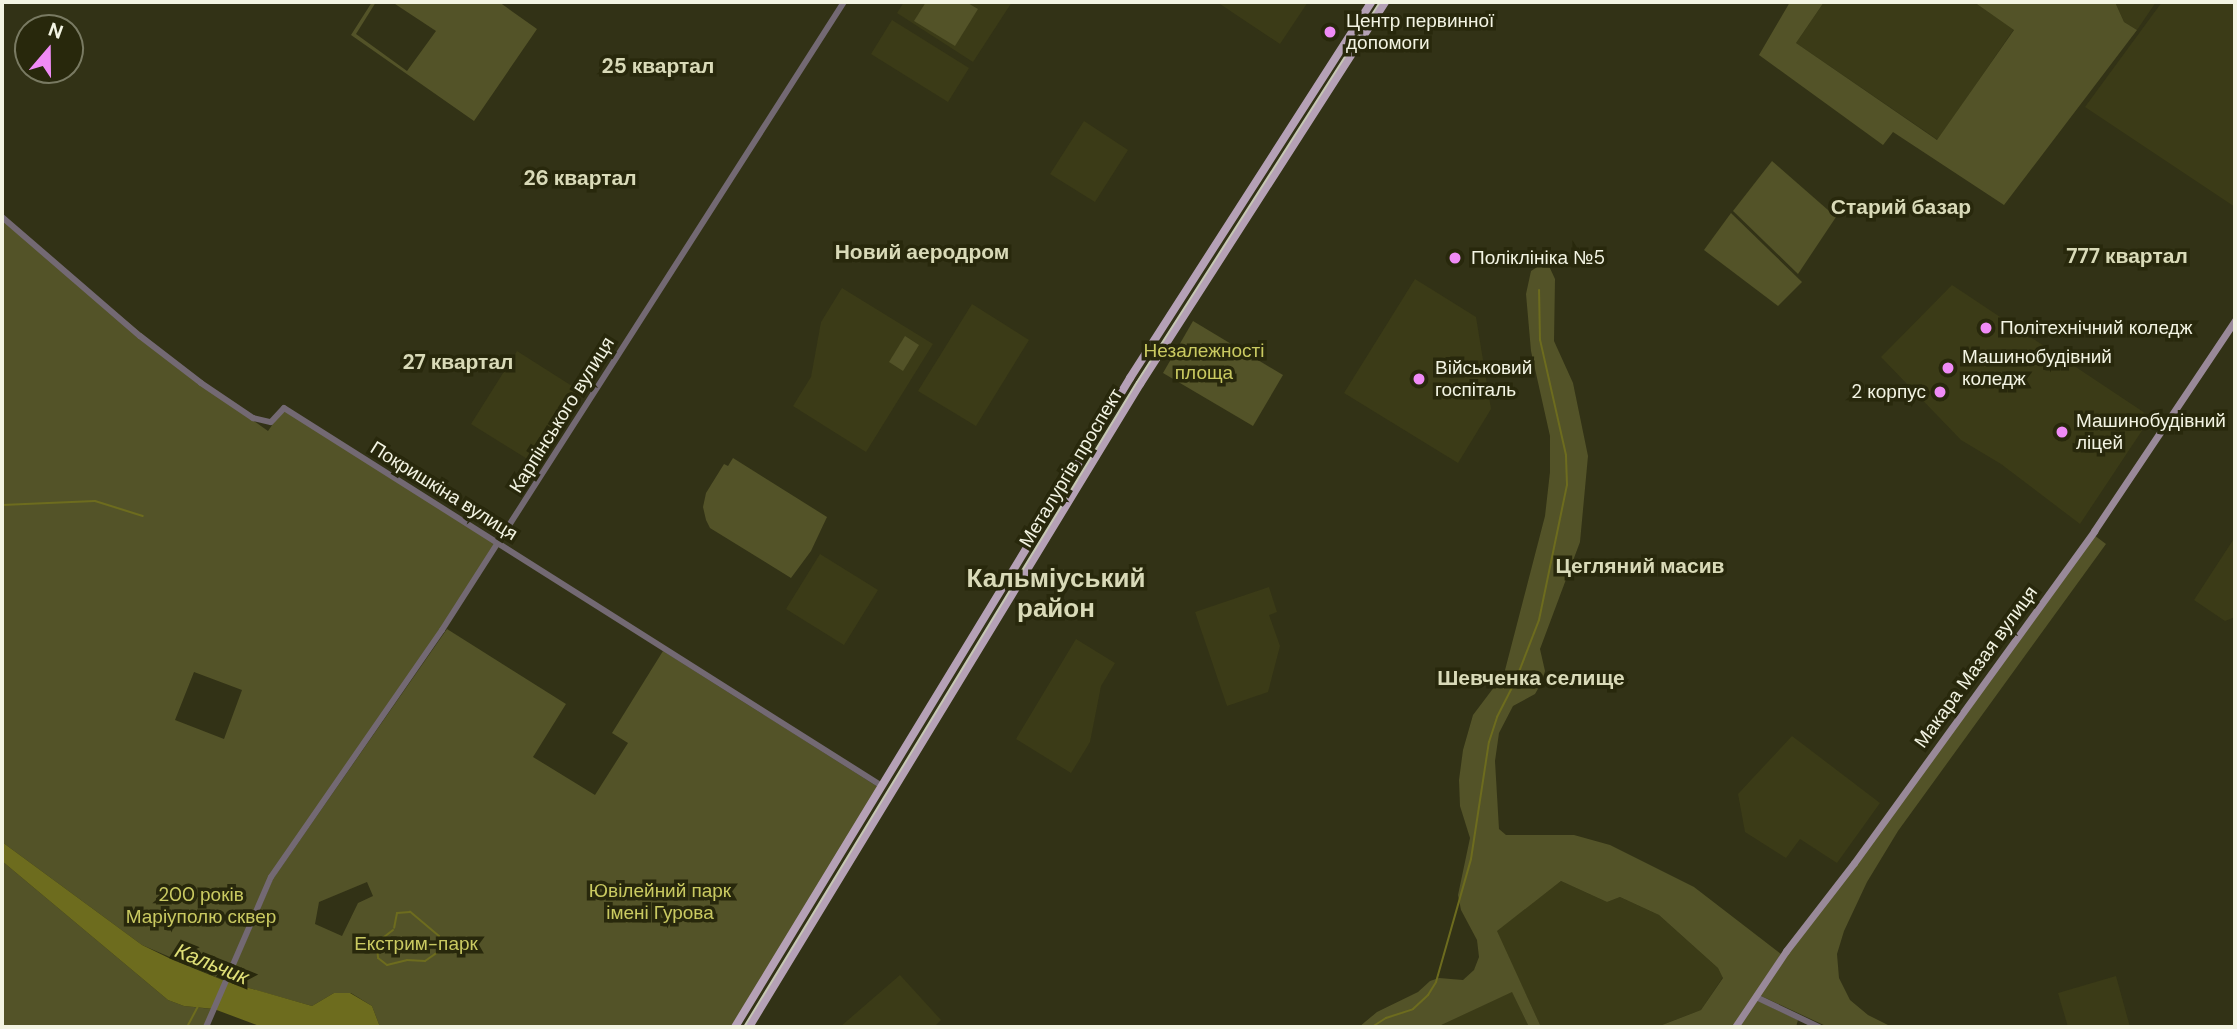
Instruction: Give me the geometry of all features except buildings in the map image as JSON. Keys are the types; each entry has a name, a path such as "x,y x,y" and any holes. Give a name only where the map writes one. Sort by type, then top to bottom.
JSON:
{"main road":[{"name":"Металургів проспект","path":"735,1027 1178,300 1371,2"},
{"name":"Металургів проспект","path":"748,1027 1188,307 1385,2"},
{"path":"1312,93 1322,100"},
{"path":"1178,300 1188,307"},
{"name":"Макара Мазая вулиця","path":"1735,1027 1786,951 1854,863 2094,531 2235,320"},
{"path":"1018,562 1028,569"},
{"name":"Покришкіна вулиця","path":"882,786 892,792"}],"street":[{"name":"Карпінського вулиця","path":"206,1027 271,877 498,544 844,2"},
{"name":"Покришкіна вулиця","path":"2,217 140,336 214,393 266,423 284,408 882,786"},
{"path":"1756,997 1819,1027"}],"shaded area":[{"path":"904,2 1012,2 973,62 897,13"},
{"path":"1217,2 1308,2 1280,44"},
{"path":"1824,2 1974,2 2014,29 1938,140 1796,43"},
{"path":"2115,2 2156,2 2137,30 2124,22"},
{"path":"2162,2 2235,2 2235,207 2085,107"},
{"path":"892,20 969,68 948,102 871,54"},
{"path":"1084,121 1128,150 1095,202 1050,174"},
{"name":"Військовий госпіталь","path":"1415,279 1476,317 1491,409 1458,463 1344,393"},
{"path":"1952,285 2151,417 2080,524 2001,464 1961,440 1881,357"},
{"path":"842,288 933,344 866,452 793,406 811,377 821,322"},
{"path":"972,304 1029,340 976,426 918,391"},
{"path":"517,351 583,393 537,465 471,424"},
{"path":"2235,537 2235,617 2225,621 2194,600"},
{"path":"820,554 878,590 844,645 786,609"},
{"path":"1269,587 1277,612 1269,615 1280,646 1268,692 1227,706 1195,612"},
{"path":"1076,639 1115,663 1101,686 1090,742 1071,773 1016,739"},
{"path":"1792,736 1880,803 1837,863 1800,839 1786,858 1745,832 1738,794"},
{"path":"2,842 142,945 225,981 312,1006 334,993 350,993 372,1006 380,1027 262,1027 214,1009 184,1006 168,1000 2,861"},
{"path":"1561,881 1607,902 1620,897 1659,915 1718,968 1723,977 1701,1010 1657,1027 1541,1027 1496,931"},
{"path":"900,975 941,1020 934,1027 840,1027"},
{"path":"2116,976 2130,1027 2068,1027 2058,993"},
{"path":"1512,991 1529,1027 1437,1027"}],"green space":[{"path":"372,2 376,2 356,34 407,71 436,31 392,2 499,2 537,29 474,121 351,35"},
{"path":"926,2 966,2 978,9 955,46 914,21"},
{"path":"1790,2 1824,2 1796,43 1937,140 2014,30 1974,2 2115,2 2124,22 2137,30 2004,205 1893,132 1883,145 1759,55"},
{"path":"1772,161 1836,217 1798,274 1733,211"},
{"path":"1731,213 1802,282 1778,306 1704,250"},
{"name":"200 років Маріуполю сквер","path":"2,217 201,383 268,431 284,408 498,544 271,877 223,980 142,945 2,842","holes":["194,672 242,690 224,739 175,720"]},
{"path":"1542,264 1549,266 1555,279 1554,341 1573,383 1588,456 1580,542 1540,649 1545,671 1542,682 1535,694 1513,706 1499,733 1495,761 1499,829 1506,835 1574,835 1610,845 1694,887 1781,954 1733,1027 1657,1027 1701,1010 1723,978 1718,968 1659,915 1620,897 1607,902 1561,881 1497,931 1541,1027 1529,1027 1512,992 1437,1027 1359,1027 1377,1012 1418,992 1430,981 1439,978 1463,980 1474,970 1479,957 1477,940 1461,910 1458,895 1470,838 1460,806 1459,780 1463,750 1473,715 1504,674 1545,516 1550,472 1550,436 1531,351 1526,294 1531,271"},
{"name":"Незалежності площа","path":"1193,321 1283,375 1253,426 1163,373"},
{"path":"905,336 919,345 903,371 889,362"},
{"path":"733,458 827,517 811,551 791,578 710,528 706,520 703,507 706,493 724,464 728,466"},
{"path":"2094,535 2106,544 1898,831 1867,882 1844,931 1837,954 1839,978 1850,1000 1868,1015 1892,1027 1828,1027 1759,995"},
{"name":"Ювілейний парк імені Гурова","path":"447,629 566,704 533,757 595,795 628,743 612,733 663,651 878,787 731,1027 380,1027 372,1006 351,993 334,993 312,1006 228,982 273,879","holes":["367,882 373,896 358,903 342,936 315,924 319,902"]},
{"path":"2,861 168,1000 184,1006 212,1009 204,1027 2,1027"},
{"path":"1756,1000 1798,1020 1796,1027 1737,1027"}],"waterway":[{"path":"1372,1027 1386,1018 1413,1009 1428,995 1436,982 1471,859 1489,742 1539,620 1567,485 1566,455 1540,340 1539,290"},
{"path":"2,505 95,501 143,516"},
{"path":"393,930 379,941 377,946 378,958 387,965 407,960 425,961 438,952 439,936 410,912 397,913 394,928"},
{"path":"187,1027 198,1006"}],"tram line":[{"path":"744,1027 1137,382 1380,2"}],"place":[{"name":"Центр первинної допомоги","path":"1330,32"},
{"name":"Поліклініка №5","path":"1455,258"},
{"name":"Політехнічний коледж","path":"1986,328"},
{"name":"Машинобудівний коледж","path":"1948,368"},
{"name":"Військовий госпіталь","path":"1419,379"},
{"name":"2 корпус","path":"1940,392"},
{"name":"Машинобудівний ліцей","path":"2062,432"}],"district":[{"name":"25 квартал","path":"658,66"},
{"name":"26 квартал","path":"580,178"},
{"name":"Старий базар","path":"1901,207"},
{"name":"Новий аеродром","path":"922,252"},
{"name":"777 квартал","path":"2127,256"},
{"name":"27 квартал","path":"458,362"},
{"name":"Цегляний масив","path":"1640,566"},
{"name":"Кальміуський район","path":"1056,594"},
{"name":"Шевченка селище","path":"1531,678"}],"park label":[{"name":"Екстрим-парк","path":"416,944"}],"water label":[{"name":"Кальчик","path":"212,964"}]}
